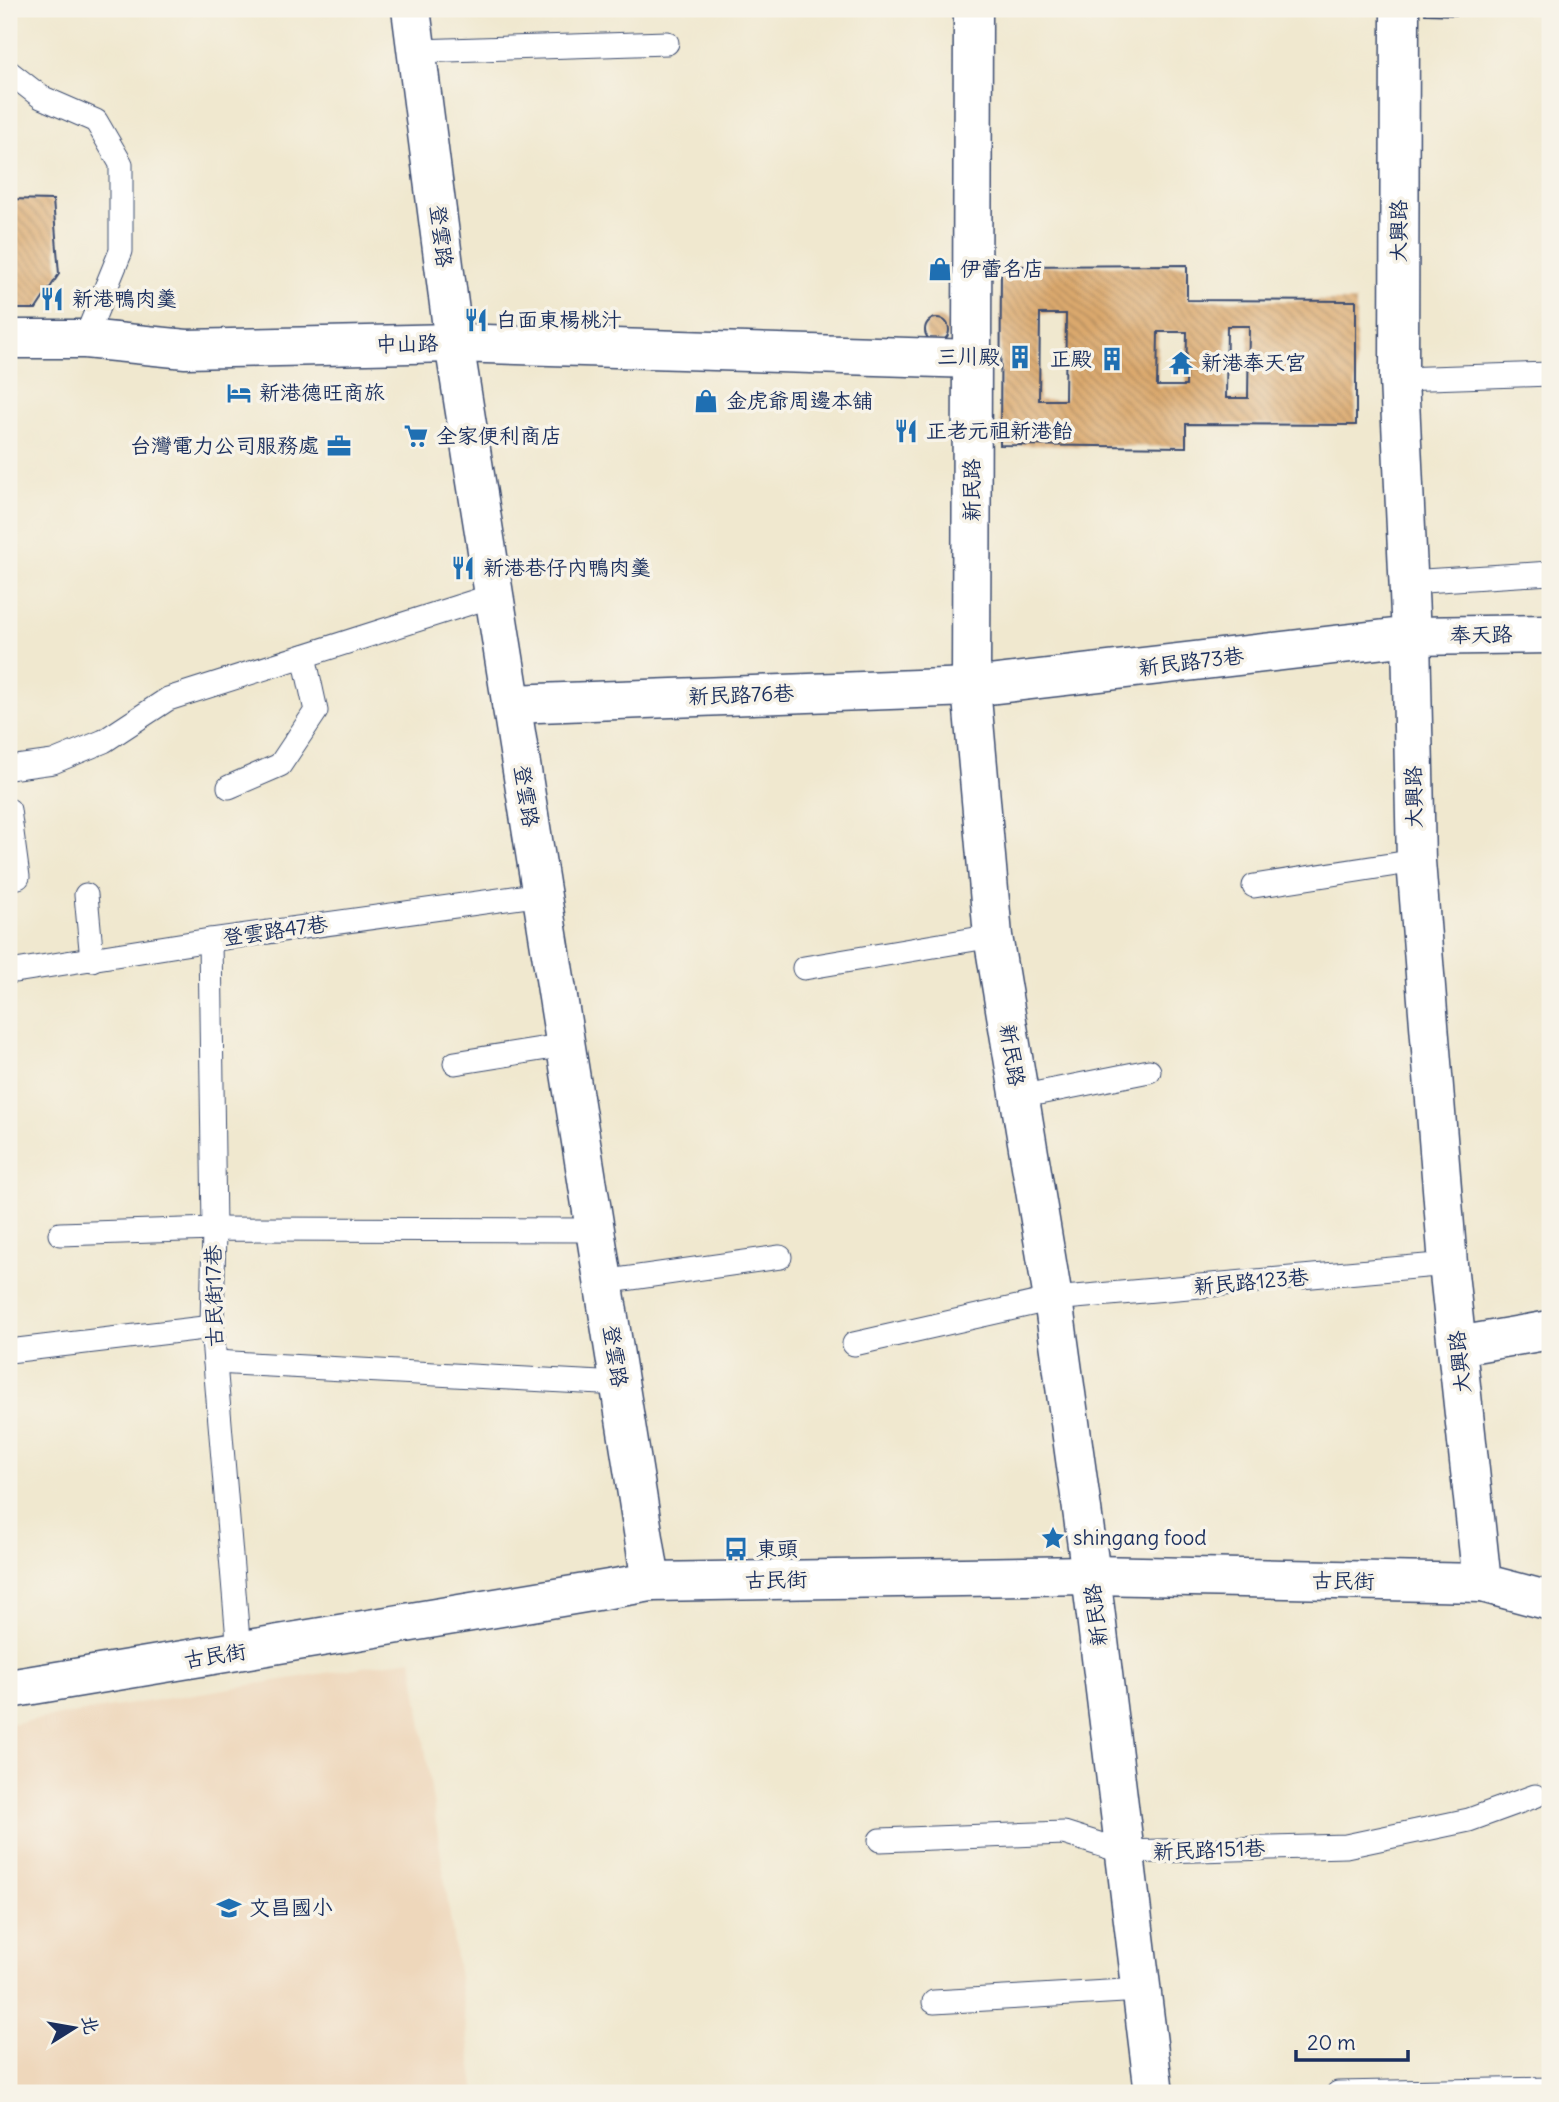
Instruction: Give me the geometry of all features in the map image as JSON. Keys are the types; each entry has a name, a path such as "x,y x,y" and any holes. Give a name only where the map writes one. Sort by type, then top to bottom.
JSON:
{"street":[{"name":"登雲路","path":"411,9 454,343 651,1582"},
{"name":"新民路","path":"973,9 971,687 993,936 1053,1299 1091,1575 1154,2093"},
{"name":"大興路","path":"1400,9 1398,379 1411,636 1416,862 1448,1264 1482,1583"},
{"name":"中山路","path":"9,339 85,339 186,349 454,343 973,359"},
{"name":"奉天路","path":"1411,636 1550,634"},
{"name":"新民路73巷","path":"971,687 1411,636"},
{"name":"新民路76巷","path":"511,704 971,687"},
{"path":"1458,1346 1550,1330"},
{"name":"古民街","path":"9,1689 651,1582 1091,1575 1482,1583 1550,1601"}],"lane":[{"path":"416,51 667,43"},
{"path":"9,72 41,97 96,121 121,164 121,251 85,339"},
{"path":"1398,379 1550,374"},
{"path":"1408,582 1550,573"},
{"path":"9,768 53,762 104,741 168,699 495,595"},
{"path":"229,787 280,765 316,711 304,656"},
{"path":"9,810 18,877"},
{"path":"1254,886 1416,862"},
{"name":"登雲路47巷","path":"9,972 210,940 541,894"},
{"path":"86,895 92,960"},
{"path":"804,968 993,936"},
{"name":"古民街17巷","path":"210,940 214,1229 212,1327 239,1652"},
{"path":"455,1063 566,1045"},
{"path":"1019,1097 1149,1071"},
{"path":"60,1234 214,1229 595,1230"},
{"path":"603,1282 780,1257"},
{"name":"新民路123巷","path":"854,1344 1053,1299 1448,1264"},
{"path":"9,1351 212,1327"},
{"path":"215,1362 619,1384"},
{"name":"新民路151巷","path":"880,1840 1063,1833 1124,1852 1346,1846 1469,1820 1535,1796"},
{"path":"934,2002 1141,1990"},
{"path":"1338,2093 1542,2090"}],"shaded area":[{"name":"文昌國小","path":"412,1659 476,2093 9,2093 9,1724"}],"building":[{"path":"1425,9 1458,9 1458,15 1425,14"},
{"path":"9,199 53,200 59,274 36,309 9,309"},
{"name":"新港奉天宮","path":"1187,265 1187,300 1356,301 1356,425 1186,424 1186,447 1000,445 1001,266","holes":["1040,314 1066,314 1065,400 1039,400","1227,326 1249,326 1248,398 1226,398","1158,332 1187,332 1186,386 1157,386"]},
{"path":"937,318 945,322 949,330 945,338 937,342 929,338 925,330 929,322"}],"place":[{"name":"伊蕾名店","path":"940,269"},
{"name":"新港鴨肉羹","path":"52,299"},
{"name":"白面東楊桃汁","path":"476,320"},
{"name":"三川殿","path":"1020,357"},
{"name":"正殿","path":"1112,359"},
{"name":"新港奉天宮","path":"1181,363"},
{"name":"新港德旺商旅","path":"239,393"},
{"name":"金虎爺周邊本舖","path":"706,401"},
{"name":"正老元祖新港飴","path":"906,431"},
{"name":"全家便利商店","path":"416,436"},
{"name":"台灣電力公司服務處","path":"339,446"},
{"name":"新港巷仔內鴨肉羹","path":"463,568"},
{"name":"shingang food","path":"1053,1538"},
{"name":"東頭","path":"736,1549"},
{"name":"文昌國小","path":"229,1908"}]}
